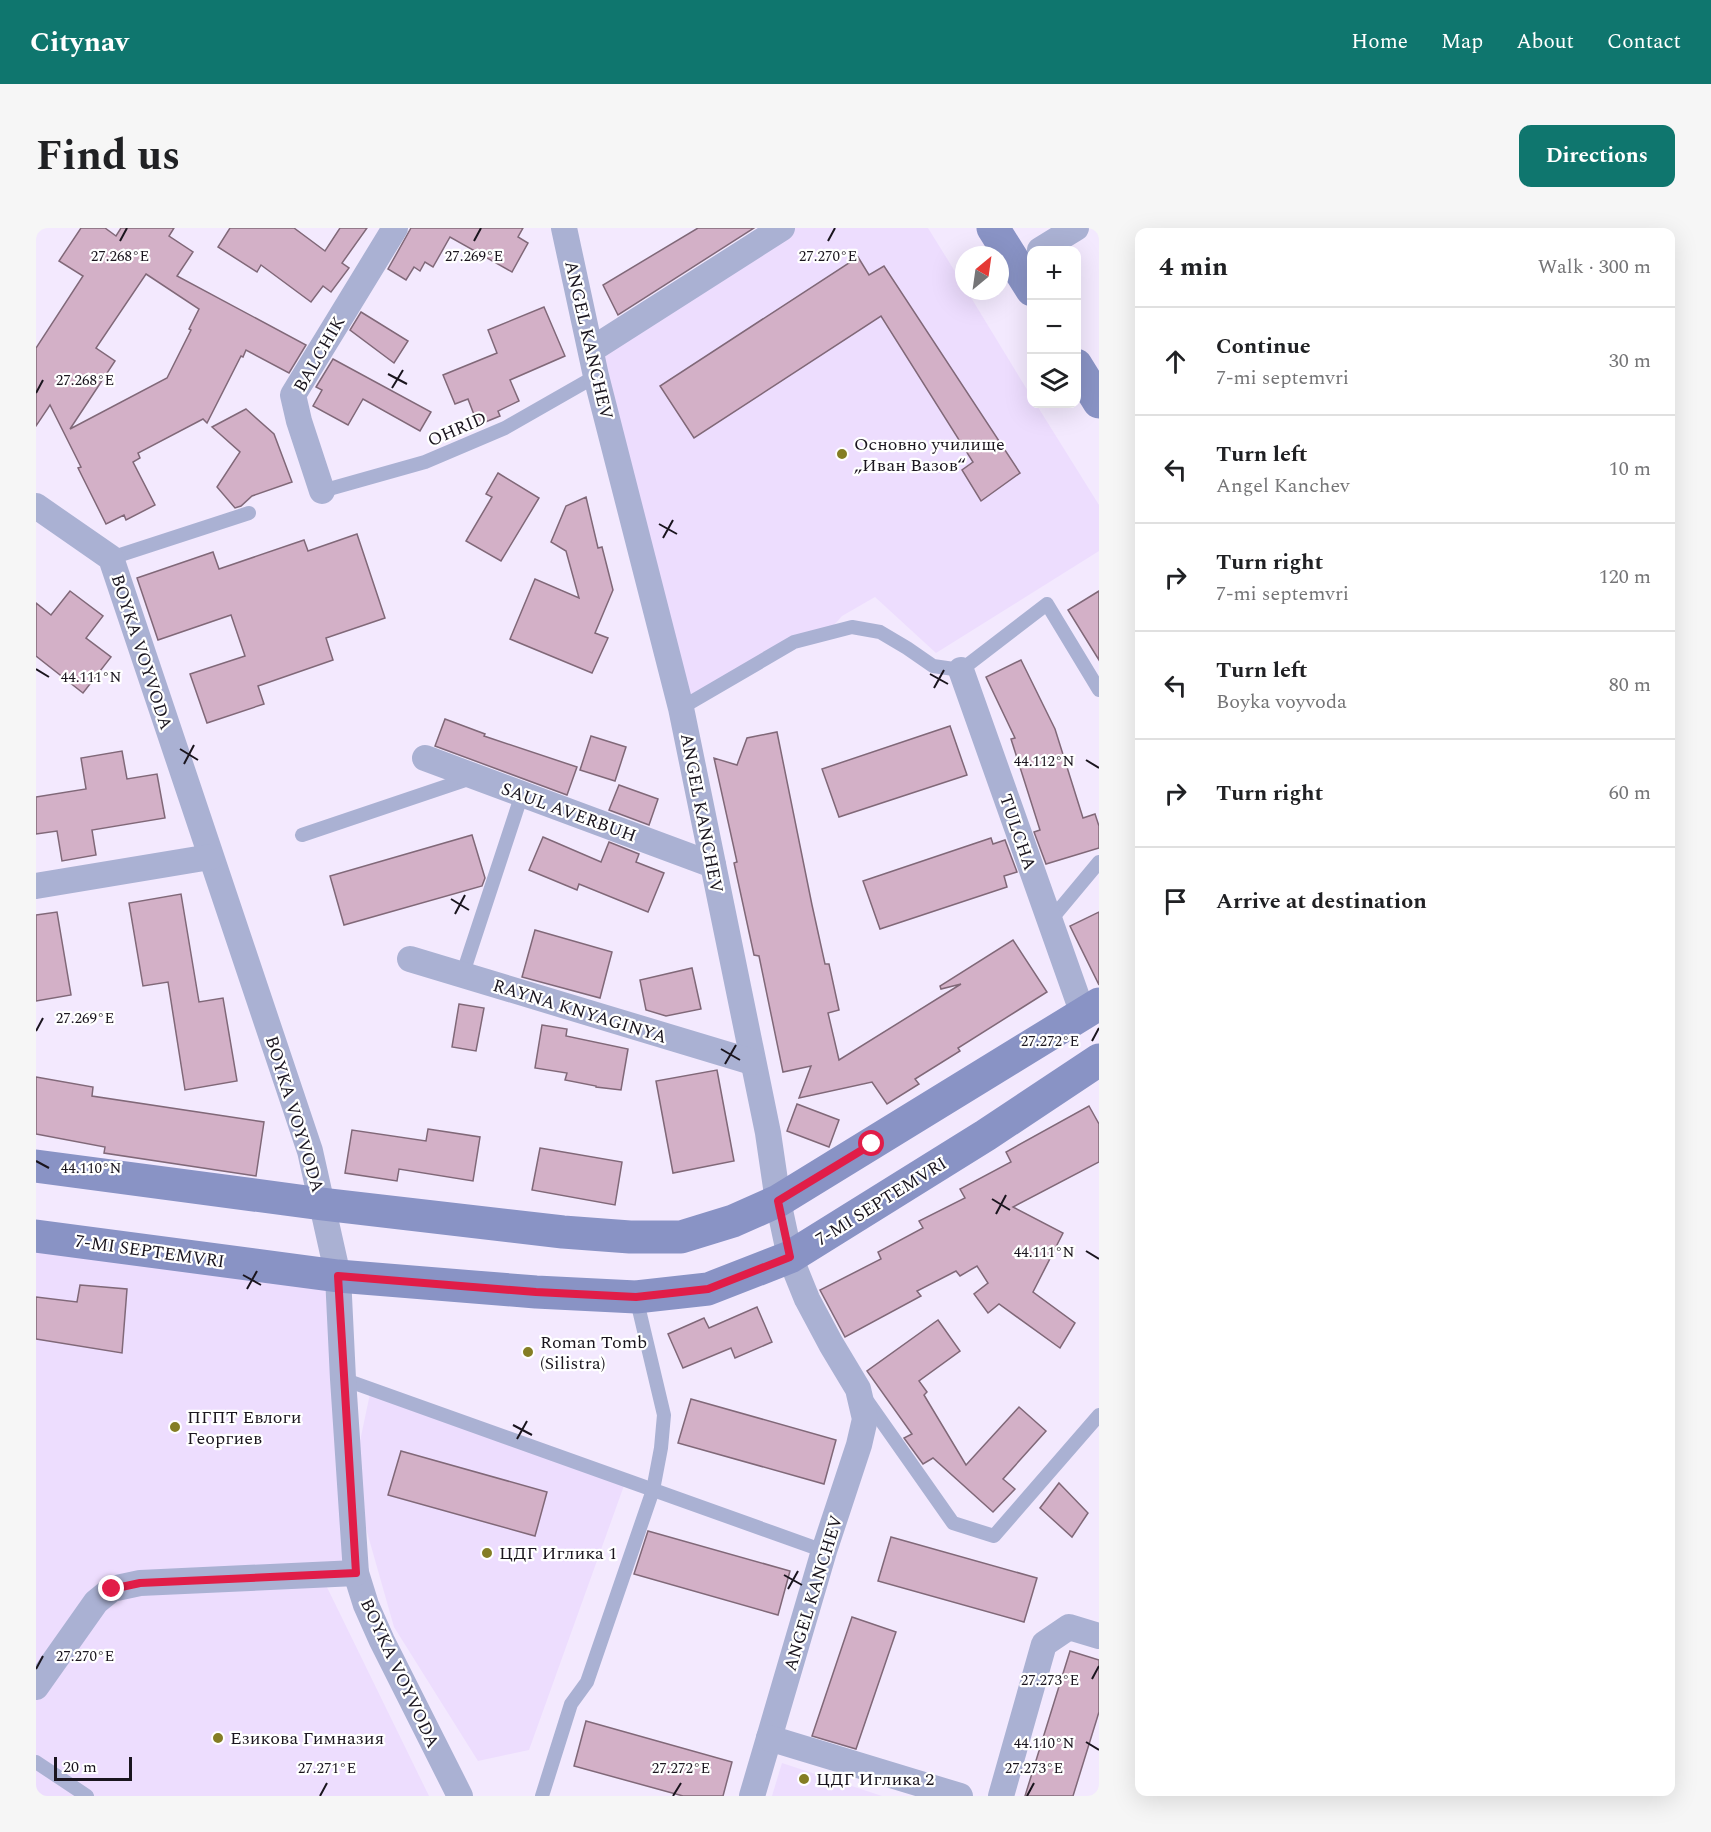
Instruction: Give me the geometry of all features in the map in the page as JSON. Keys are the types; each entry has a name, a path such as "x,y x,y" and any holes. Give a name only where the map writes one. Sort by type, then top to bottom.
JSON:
{"main road":[{"path":"993,228 1027,262"},
{"path":"1081,372 1099,402"},
{"path":"36,1166 322,1204 563,1232 630,1238 681,1237 733,1221 778,1201 1091,1009"},
{"name":"7-MI SEPTEMVRI","path":"36,1236 338,1276 536,1292 636,1297 708,1289 790,1257 986,1135 1099,1060"}],"street":[{"name":"BALCHIK","path":"322,491 293,395 395,228"},
{"name":"ANGEL KANCHEV","path":"564,228 596,376 681,708 768,1133 778,1201 790,1257 807,1299 858,1389 865,1419 752,1796"},
{"path":"591,350 782,228"},
{"path":"1054,246 1076,228"},
{"name":"BOYKA VOYVODA","path":"36,506 111,558 310,1151 338,1276 356,1573 366,1605 382,1641 460,1796"},
{"name":"TULCHA","path":"961,670 1049,922 1091,1009"},
{"name":"SAUL AVERBUH","path":"425,758 713,865"},
{"path":"36,886 210,858"},
{"name":"RAYNA KNYAGINYA","path":"410,959 752,1062"},
{"path":"36,1687 96,1602 112,1589 140,1583 356,1573"},
{"path":"1001,1796 1044,1644 1069,1627 1099,1636"},
{"path":"769,1738 960,1796"}],"lane":[{"name":"OHRID","path":"322,491 425,462 506,428 596,376"},
{"path":"111,558 249,513"},
{"path":"681,708 794,642 852,627 880,632 933,666 961,670 1047,604 1099,690"},
{"path":"302,835 474,777"},
{"path":"462,976 522,795"},
{"path":"1049,922 1099,862"},
{"path":"542,1796 571,1704 587,1682 652,1490 661,1448 664,1415 636,1297"},
{"path":"343,1378 824,1551"},
{"name":"ANGEL KANCHEV","path":"858,1389 953,1523 994,1536 1099,1415"},
{"path":"36,1762 87,1796"}],"shaded area":[{"name":"Основно училище „Иван Вазов“","path":"782,228 928,228 955,272 955,300 972,300 1027,389 1027,408 1038,408 1099,505 1099,551 936,653 875,597 842,616 828,632 681,708 591,350"},
{"path":"36,1236 338,1276 356,1573 322,1577 429,1796 36,1796"},
{"name":"ЦДГ Иглика 1","path":"371,1389 626,1480 529,1750 478,1761 394,1627 352,1479"},
{"name":"ЦДГ Иглика 2","path":"782,1763 882,1796 772,1796"}],"building":[{"path":"81,228 105,228 116,236 121,228 174,228 169,236 193,252 177,276 306,345 289,373 246,350 207,423 203,419 138,453 140,458 133,462 155,505 126,520 124,515 106,524 50,405 36,426 36,348 83,276 59,261","holes":["146,274 199,309 167,378 70,429 115,361 96,348"]},
{"path":"230,228 294,228 325,251 340,228 367,228 342,263 349,268 331,292 323,286 311,302 261,265 257,272 218,247"},
{"path":"411,228 523,228 518,237 528,243 512,272 450,237 433,267 425,262 420,271 414,267 406,280 388,269"},
{"path":"698,228 754,228 618,315 603,285"},
{"path":"858,257 869,275 884,266 1020,473 981,501 962,470 973,462 881,316 694,438 660,386"},
{"path":"544,307 565,356 510,380 519,401 498,411 500,416 478,425 468,399 455,404 443,375 497,353 488,330"},
{"path":"361,312 408,341 394,363 350,330"},
{"path":"333,359 431,412 420,431 363,399 348,425 313,406 322,390 316,387"},
{"path":"246,409 274,434 292,482 252,496 241,506 235,508 217,487 240,452 212,427"},
{"path":"498,473 539,498 501,561 466,541 492,497 486,494"},
{"path":"586,497 598,548 602,547 613,590 595,633 608,638 592,673 510,639 535,579 579,598 566,551 551,542 566,506"},
{"path":"357,534 385,618 326,638 333,660 258,686 264,704 207,723 190,674 245,656 231,615 158,640 137,578 213,552 219,569 304,540 308,551"},
{"path":"70,591 103,616 86,638 111,657 83,693 36,656 36,603 51,615"},
{"path":"1099,591 1099,660 1068,610"},
{"path":"1021,660 1055,729 1083,818 1095,814 1099,826 1099,848 1046,864 1034,832 1040,830 1011,739 1015,738 986,677"},
{"path":"445,719 485,734 484,736 577,767 567,795 435,746"},
{"path":"950,726 967,775 839,817 822,769"},
{"path":"777,732 825,964 829,964 839,1010 828,1013 839,1060 961,984 941,989 940,986 1013,940 1047,992 958,1048 960,1051 915,1079 919,1084 887,1104 872,1082 799,1098 811,1066 783,1072 759,956 754,955 734,863 737,862 714,758 737,765 747,738"},
{"path":"591,736 626,747 615,781 580,770"},
{"path":"122,751 127,779 157,774 165,818 92,830 96,855 62,861 57,831 36,834 36,797 86,789 81,758"},
{"path":"619,785 658,799 649,825 609,810"},
{"path":"472,835 485,878 482,886 344,925 330,876"},
{"path":"543,837 601,862 609,842 639,854 636,862 664,873 648,912 579,884 577,890 529,870"},
{"path":"991,838 993,844 1005,840 1017,872 1004,876 1007,887 880,929 863,881"},
{"path":"181,894 199,1002 223,998 237,1081 185,1090 168,982 143,986 129,903"},
{"path":"57,912 71,995 36,1001 36,915"},
{"path":"1099,912 1099,985 1070,926"},
{"path":"535,930 612,952 600,998 522,977"},
{"path":"692,968 701,1009 666,1016 646,1010 640,980"},
{"path":"459,1004 484,1008 476,1051 452,1047"},
{"path":"542,1025 567,1029 566,1036 628,1049 621,1090 565,1080 567,1073 535,1068"},
{"path":"717,1070 734,1161 673,1173 656,1081"},
{"path":"36,1077 93,1087 92,1096 264,1122 256,1176 104,1153 105,1147 36,1134"},
{"path":"797,1104 839,1120 829,1147 787,1131"},
{"path":"1089,1106 1099,1124 1099,1162 1013,1207 1063,1233 1033,1292 1075,1323 1060,1348 999,1304 988,1313 974,1294 988,1283 977,1266 960,1276 956,1271 917,1291 921,1296 845,1337 820,1290 881,1259 878,1252 923,1228 919,1221 965,1198 960,1189 1011,1162 1006,1152"},
{"path":"428,1129 480,1137 473,1181 399,1169 397,1181 345,1173 352,1130 426,1141"},
{"path":"540,1148 622,1162 615,1205 532,1190"},
{"path":"80,1285 127,1289 122,1353 36,1339 36,1297 77,1302"},
{"path":"757,1307 772,1342 735,1358 731,1348 683,1368 668,1334 704,1318 709,1328"},
{"path":"938,1320 960,1351 919,1381 927,1392 924,1395 966,1465 1019,1407 1046,1431 1003,1479 1015,1489 993,1512 933,1458 923,1464 904,1438 912,1434 867,1371"},
{"path":"691,1399 836,1440 824,1484 678,1443"},
{"path":"401,1451 547,1492 535,1536 388,1495"},
{"path":"1059,1483 1088,1513 1072,1537 1040,1508"},
{"path":"648,1531 790,1571 778,1615 634,1574"},
{"path":"891,1537 1037,1578 1024,1622 878,1581"},
{"path":"852,1617 896,1632 856,1749 812,1736"},
{"path":"1070,1651 1099,1660 1099,1712 1073,1796 1025,1796"},
{"path":"586,1721 732,1762 723,1796 683,1796 574,1766"}],"place":[{"name":"Основно училище „Иван Вазов“","path":"842,454"},
{"name":"Roman Tomb (Silistra)","path":"528,1352"},
{"name":"ПГПТ Евлоги Георгиев","path":"175,1427"},
{"name":"ЦДГ Иглика 1","path":"487,1553"},
{"name":"Езикова Гимназия","path":"218,1738"},
{"name":"ЦДГ Иглика 2","path":"804,1779"}],"route":[{"path":"112,1589 140,1583 356,1573 338,1276 536,1292 636,1297 708,1289 790,1257 778,1201 872,1144"}]}
